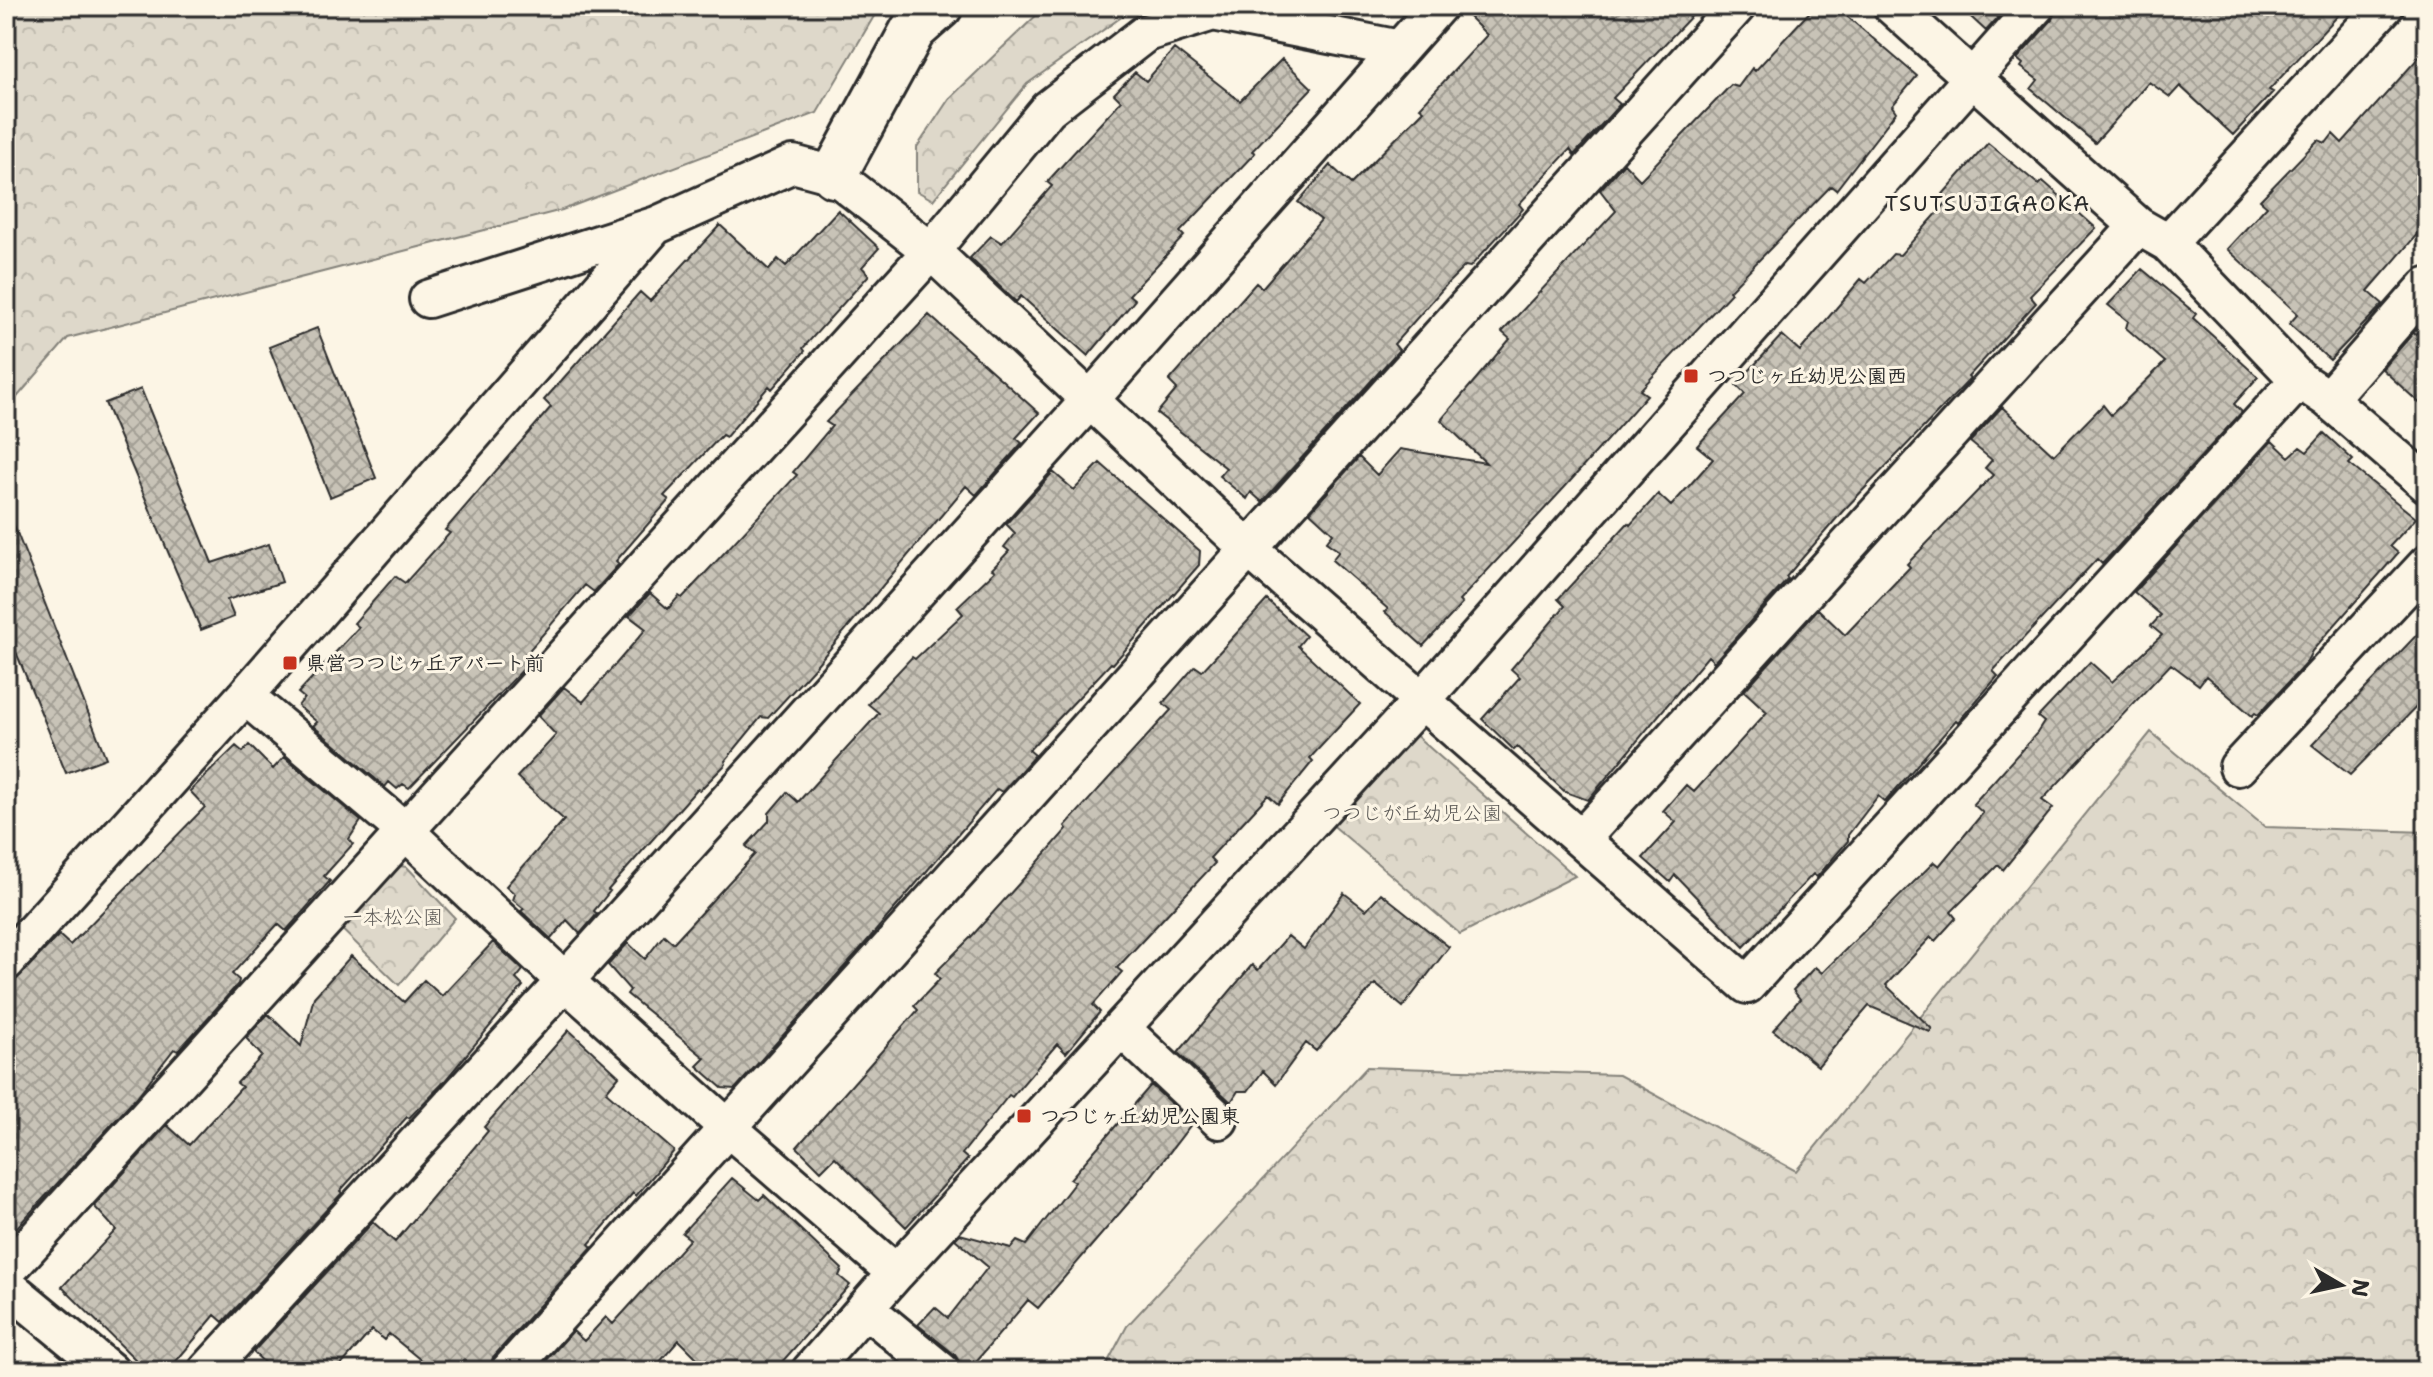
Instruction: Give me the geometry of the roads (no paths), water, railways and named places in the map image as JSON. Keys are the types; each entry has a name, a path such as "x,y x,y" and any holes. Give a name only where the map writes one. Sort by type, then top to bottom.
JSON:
{"street":[{"path":"834,175 913,30 940,6"},
{"path":"207,1371 565,981 1089,401 1438,6"},
{"path":"509,1371 1737,6"},
{"path":"1892,6 2153,234 2314,390 2427,484"},
{"path":"810,1371 896,1273 1423,699 2036,6"},
{"path":"1582,838 2153,234 2385,6"},
{"path":"6,1272 931,251 1048,109 1146,33 1213,12 1400,49"},
{"path":"428,299 657,225 793,164 834,175 931,251 1250,550 1747,985 2314,390 2427,286"},
{"path":"6,962 245,696 657,225"},
{"path":"2238,767 2427,564"},
{"path":"245,696 404,830 727,1127 896,1273"},
{"path":"1121,1028 1219,1120"},
{"path":"6,1285 110,1371"},
{"path":"865,1308 941,1371"}],"place":[{"name":"つつじヶ丘幼児公園西","path":"1691,376"},
{"name":"県営つつじヶ丘アパート前","path":"290,663"},
{"name":"つつじヶ丘幼児公園東","path":"1024,1116"}],"district":[{"name":"TSUTSUJIGAOKA","path":"1988,203"}],"park label":[{"name":"つつじが丘幼児公園","path":"1412,813"},
{"name":"一本松公園","path":"393,917"}]}
